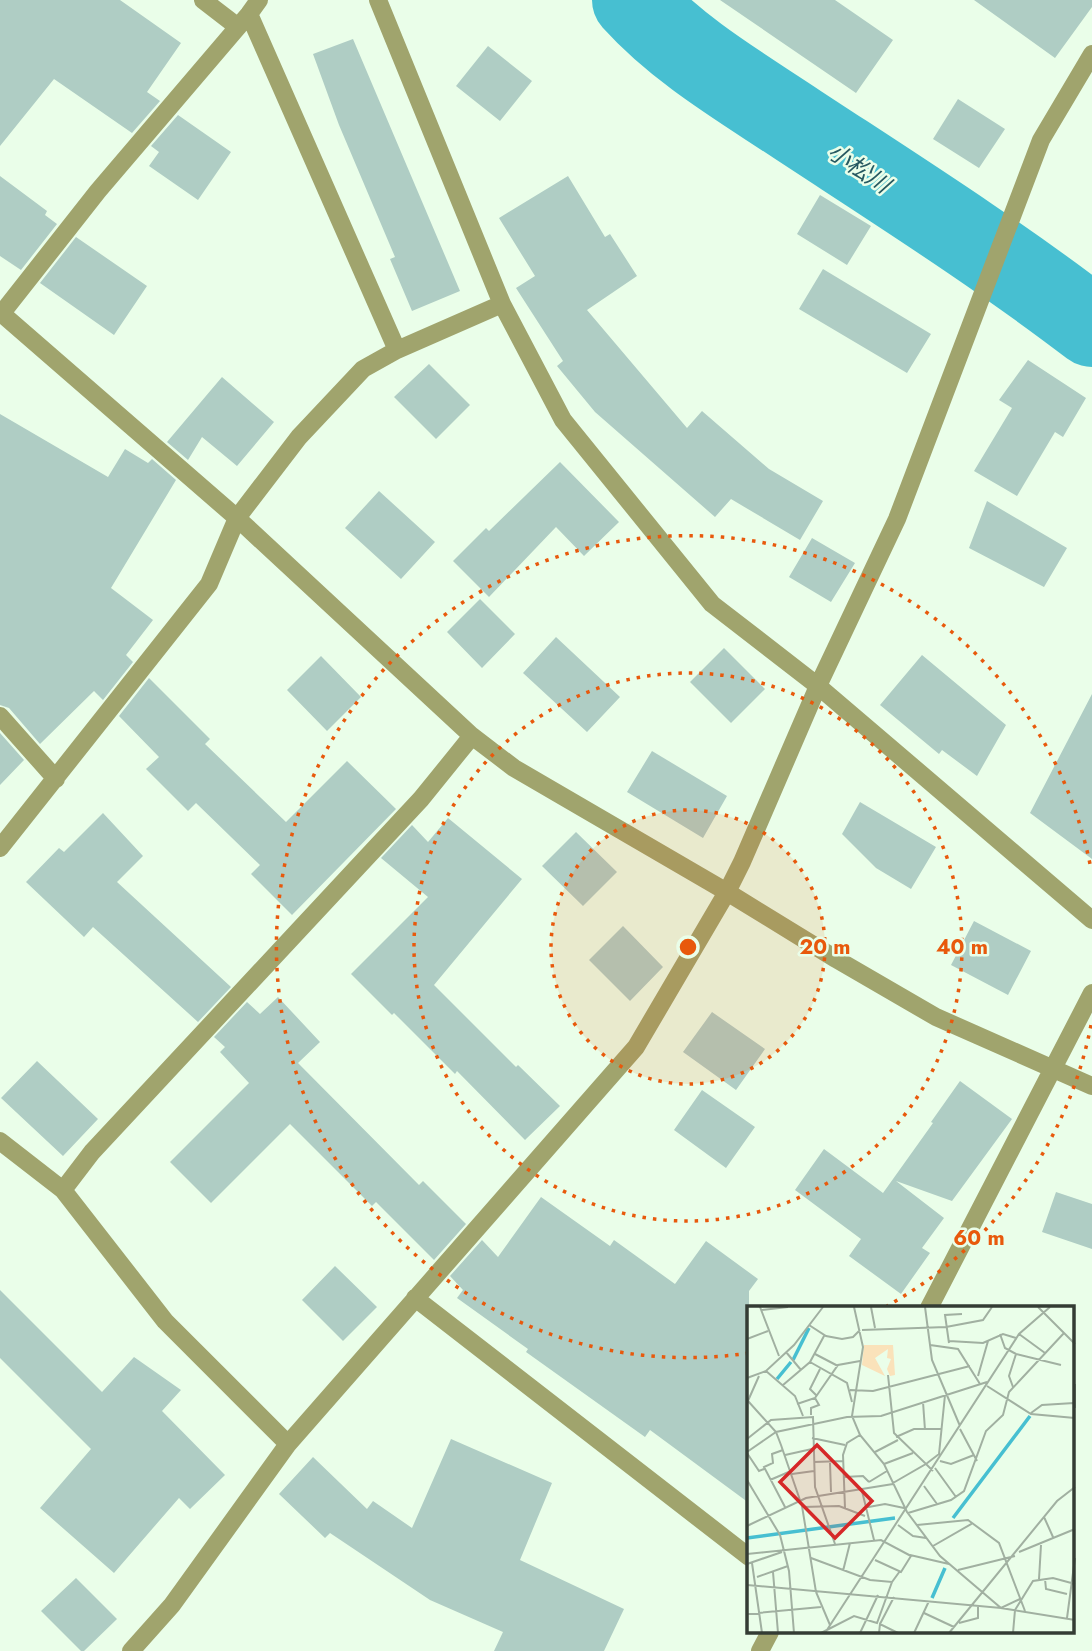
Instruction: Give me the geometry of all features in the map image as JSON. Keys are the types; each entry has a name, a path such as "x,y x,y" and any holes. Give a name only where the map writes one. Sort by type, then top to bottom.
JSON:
{"street":[{"path":"202,0 249,14 397,350"},
{"path":"378,0 502,304 563,420 712,604 818,686 1092,920"},
{"path":"249,14 98,191 1,312 237,518 472,736 514,768 727,891 936,1017 1092,1086"},
{"path":"131,1651 172,1605 288,1444 636,1048 727,891 818,686 897,519 983,286 1041,139 1092,54"},
{"path":"0,848 209,584 237,518 299,437 363,369 397,350 502,304"},
{"path":"0,716 56,779"},
{"path":"63,1190 92,1152 421,799 472,736"},
{"path":"930,1306 1092,993"},
{"path":"0,1141 63,1190 164,1321 288,1444"},
{"path":"415,1298 747,1555"}],"building":[{"path":"0,0 120,0 181,43 147,92 160,101 132,133 54,79 0,146"},
{"path":"720,0 835,0 893,40 856,93"},
{"path":"974,0 1092,0 1092,7 1055,58"},
{"path":"353,39 460,291 412,311 390,259 395,257 339,125 313,54"},
{"path":"488,46 532,81 500,121 456,86"},
{"path":"958,99 1005,129 979,168 933,139"},
{"path":"178,115 231,152 198,200 149,166 159,152 151,146"},
{"path":"0,176 47,211 45,215 57,224 21,270 0,256"},
{"path":"568,176 605,237 610,234 637,276 587,310 687,428 702,411 769,469 823,501 800,540 731,499 715,517 595,412 557,366 563,361 516,288 535,276 499,218"},
{"path":"820,195 871,226 847,265 797,234"},
{"path":"76,237 147,286 114,335 40,283"},
{"path":"823,269 931,334 907,373 799,309"},
{"path":"1028,360 1086,398 1063,437 1055,432 1017,496 974,471 1012,408 999,400"},
{"path":"429,364 470,405 436,439 394,397"},
{"path":"222,377 274,422 237,466 202,437 188,460 167,442"},
{"path":"0,414 108,477 125,449 148,463 152,459 176,480 111,588 153,620 126,655 133,662 103,700 94,691 40,744 9,708 0,705"},
{"path":"560,462 619,522 584,556 556,527 489,597 453,561 486,528 489,531"},
{"path":"379,491 435,542 401,579 345,528"},
{"path":"987,501 1067,548 1044,587 969,548"},
{"path":"812,538 855,563 831,602 789,577"},
{"path":"480,599 515,634 482,668 447,632"},
{"path":"556,637 620,697 587,732 523,673"},
{"path":"724,648 765,689 731,723 690,682"},
{"path":"922,655 1006,725 977,776 942,750 939,754 880,705"},
{"path":"321,656 361,697 327,731 287,690"},
{"path":"149,678 210,739 205,744 286,822 347,761 396,809 292,915 251,874 260,865 196,803 188,811 146,769 159,757 119,716"},
{"path":"1092,694 1092,859 1030,813"},
{"path":"0,733 24,760 0,785"},
{"path":"652,751 727,796 703,838 627,792"},
{"path":"860,802 936,847 911,889 876,868 842,834"},
{"path":"103,813 143,856 117,882 231,987 198,1022 93,927 84,937 26,882 59,848 64,852"},
{"path":"448,818 522,879 434,985 516,1067 518,1065 560,1106 525,1140 457,1071 455,1074 351,974 428,897 381,858 412,825 428,842"},
{"path":"576,832 617,872 583,906 542,866"},
{"path":"974,921 1031,951 1008,995 951,965"},
{"path":"623,926 663,967 630,1001 589,960"},
{"path":"278,997 320,1042 298,1063 419,1185 423,1181 466,1224 434,1260 376,1202 372,1206 290,1124 211,1203 170,1162 249,1083 220,1052 225,1047 214,1037 247,1002 260,1014"},
{"path":"712,1012 765,1049 736,1090 683,1052"},
{"path":"37,1061 98,1119 63,1156 1,1098"},
{"path":"960,1081 1012,1119 952,1201 896,1181 944,1218 922,1248 930,1253 901,1294 849,1256 861,1239 795,1190 824,1149 883,1193"},
{"path":"702,1090 755,1127 726,1168 674,1130"},
{"path":"1056,1192 1092,1204 1092,1249 1042,1232"},
{"path":"541,1197 610,1246 614,1240 675,1284 706,1241 758,1279 749,1291 747,1306 747,1502 650,1430 645,1437 526,1352 528,1349 457,1298 463,1290 450,1276 482,1240 498,1257"},
{"path":"335,1266 377,1307 343,1341 302,1300"},
{"path":"0,1290 102,1392 134,1357 181,1390 162,1411 225,1475 190,1509 179,1498 114,1573 40,1508 91,1449 0,1358"},
{"path":"451,1439 552,1483 520,1560 624,1609 604,1651 494,1651 503,1632 430,1600 330,1533 325,1538 279,1494 313,1457 367,1509 373,1501 412,1528"},
{"path":"76,1578 117,1619 84,1651 41,1611"}],"waterway":[{"name":"小松川","path":"633,0 670,36 711,67 984,248 1092,326"}]}
